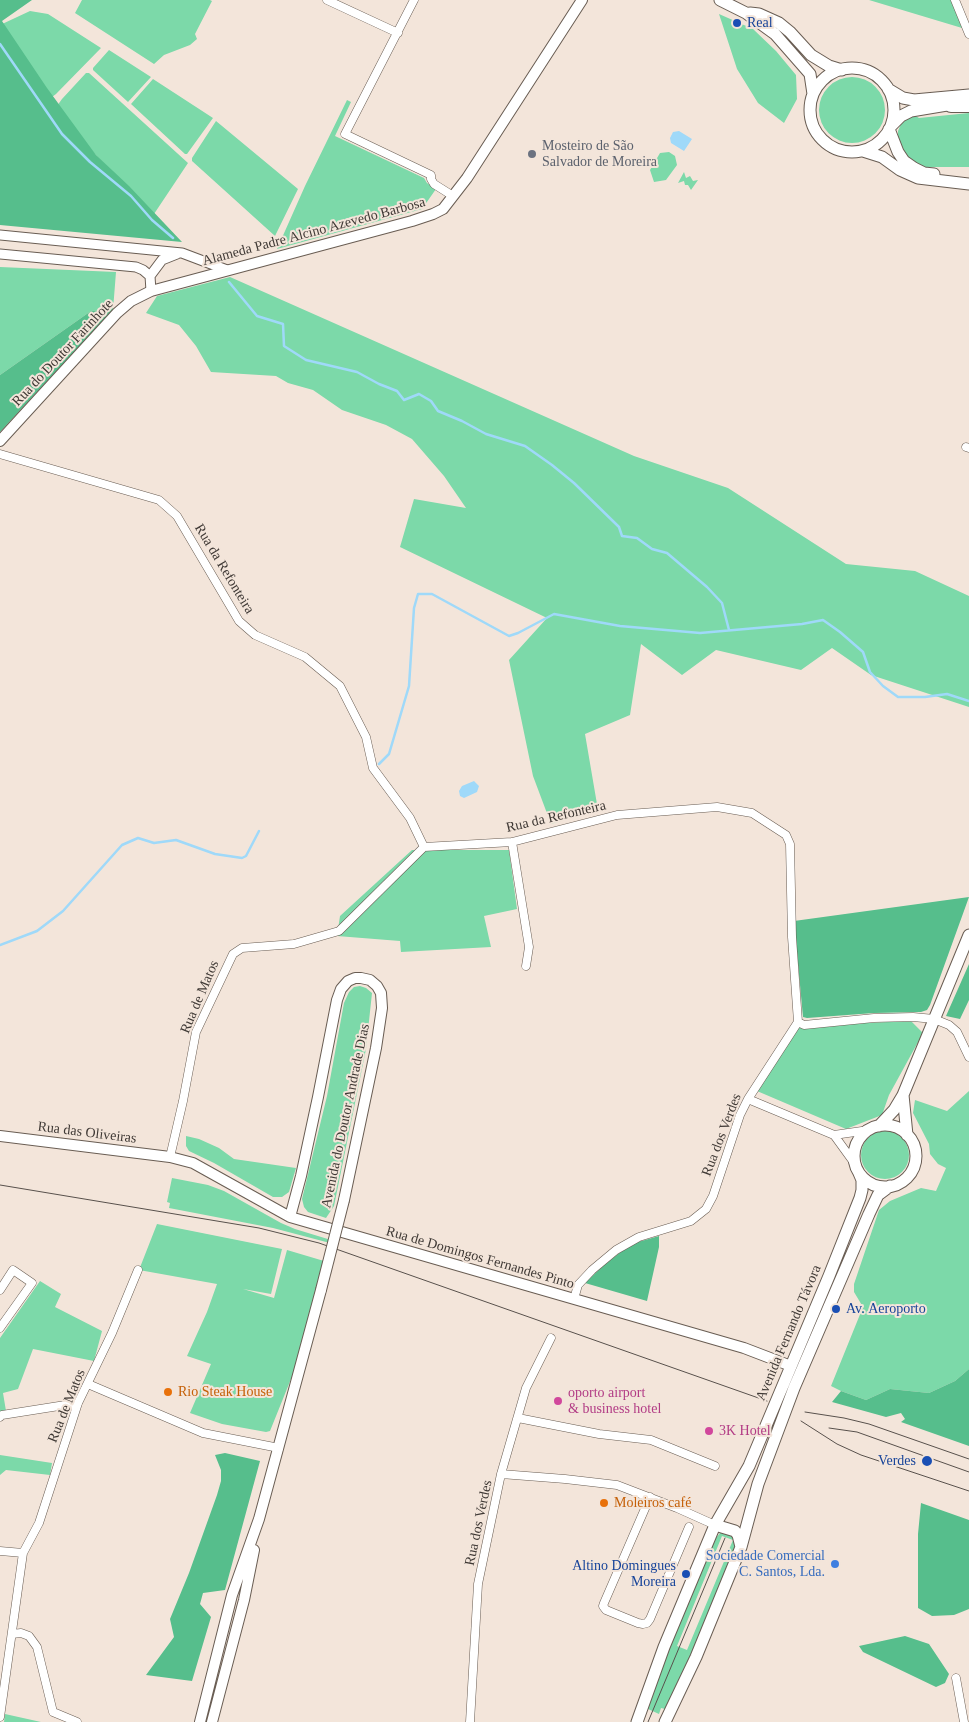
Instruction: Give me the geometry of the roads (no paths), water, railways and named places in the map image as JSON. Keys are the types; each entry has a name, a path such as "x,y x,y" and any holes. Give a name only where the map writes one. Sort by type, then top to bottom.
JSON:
{"highway":[{"path":"951,100 969,103"}],"main road":[{"name":"Alameda Padre Alcino Azevedo Barbosa","path":"151,291 426,216 443,209 472,171 582,0"},
{"path":"720,0 746,13 769,28 802,63 810,74 813,94 810,115 814,128 821,138 831,146 843,151 862,151 882,157 900,170 918,178 969,184"},
{"path":"746,13 759,14 779,22 811,55 829,66 842,70"},
{"path":"813,94 827,76 842,70 855,68 869,72 881,80 888,89 894,105 890,127 898,152 904,161 924,173 969,178"},
{"path":"888,89 910,100 951,100 969,89"},
{"path":"862,151 880,142 890,127 906,112 969,95"},
{"name":"Rua do Doutor Farinhote","path":"0,441 117,313 131,301 151,291"},
{"path":"874,1128 889,1126 899,1129 913,1143 916,1153 915,1164 911,1173 904,1181 890,1186 875,1186 866,1181 857,1169 854,1154 856,1144 862,1136 894,1110 903,1095 969,935"},
{"name":"Avenida do Doutor Andrade Dias","path":"200,1722 232,1595 259,1519 279,1448 344,1200 376,1048 382,1008 381,993 370,980 355,978 348,981 341,989 337,1000 314,1114 290,1217"},
{"path":"903,1095 907,1135"},
{"name":"Rua das Oliveiras","path":"0,1136 170,1157"},
{"name":"Rua de Domingos Fernandes Pinto","path":"170,1157 201,1166 290,1217 744,1348 797,1368"},
{"name":"Avenida Fernando Távora","path":"665,1722 696,1656 741,1547 758,1484 797,1368 860,1198 862,1180 857,1169"},
{"name":"Avenida Fernando Távora","path":"637,1722 664,1647 715,1525 749,1466 878,1195 890,1186"},
{"name":"Avenida do Doutor Andrade Dias","path":"212,1722 244,1600 259,1519"},
{"path":"715,1525 724,1526 735,1531 741,1547"}],"street":[{"path":"327,0 398,33"},
{"path":"414,0 345,134 431,175 434,184 453,196"},
{"path":"955,0 969,34"},
{"path":"0,235 182,252 227,270"},
{"path":"151,291 150,276 162,260 182,252"},
{"path":"0,254 136,267 150,276"},
{"name":"Rua da Refonteira","path":"0,454 159,500 178,516 239,621 255,635 305,657 340,686 366,737 373,768 410,818 424,847 512,842 617,815 718,807 735,809 758,816 786,835 790,844 792,946 798,1022"},
{"path":"512,842 529,947 526,966"},
{"name":"Rua de Matos","path":"170,1157 196,1032 227,962 233,954 242,948 294,944 339,931 424,847"},
{"path":"798,1022 804,1025 874,1018 913,1017 934,1020 949,1025 957,1032 969,1057"},
{"name":"Rua dos Verdes","path":"574,1299 578,1286 616,1250 639,1237 691,1221 706,1209 713,1196 740,1115 748,1099 798,1022"},
{"path":"748,1099 834,1135 874,1128"},
{"path":"834,1135 857,1169"},
{"path":"0,1290 13,1270 32,1283 0,1328"},
{"name":"Rua de Matos","path":"0,1716 23,1553 38,1522 78,1403 138,1270"},
{"name":"Rua dos Verdes","path":"470,1722 478,1584 502,1474 526,1388 552,1338"},
{"path":"88,1384 203,1433 279,1448"},
{"path":"0,1417 2,1415 78,1403"},
{"path":"518,1418 599,1434 651,1440 715,1466"},
{"path":"502,1474 565,1479 617,1486 650,1497 715,1525"},
{"path":"650,1497 604,1603 603,1606 606,1610 638,1624 647,1623 689,1527"},
{"path":"0,1550 23,1553"},
{"path":"12,1634 21,1633 29,1636 37,1647 53,1712 77,1722"},
{"path":"956,1678 964,1722"}],"water":[{"path":"679,131 692,139 684,151 671,143 670,138 673,132"},
{"path":"474,781 479,786 477,792 464,798 460,796 459,791 462,786"}],"waterway":[{"path":"0,44 62,134 90,162 131,196 152,220 173,238"},
{"path":"229,282 257,316 283,324 284,346 306,360 357,372 397,391 404,400 419,394 431,401 438,411 486,434 525,446 574,483 619,527 622,536 637,538 652,549 667,553 707,587 722,603 729,630"},
{"path":"379,764 389,754 409,686 414,608 418,594 432,594 509,636 554,614 620,626 700,633 802,624 823,620 863,652 870,672 883,686 898,697 925,697 947,694 969,701"},
{"path":"0,945 37,931 63,911 122,845 138,838 154,843 176,840 215,854 242,858 246,856 259,831"}],"tram line":[{"path":"0,1185 259,1228 319,1243 767,1401"},
{"path":"805,1412 869,1424 969,1459"},
{"path":"801,1421 837,1444 861,1455 969,1491"},
{"path":"829,1428 857,1432 969,1472"},
{"path":"648,1722 725,1538"}],"place":[{"name":"Real","path":"737,23"},
{"name":"Mosteiro de São Salvador de Moreira","path":"532,154"},
{"name":"Av. Aeroporto","path":"836,1309"},
{"name":"Rio Steak House","path":"168,1392"},
{"name":"oporto airport & business hotel","path":"558,1401"},
{"name":"3K Hotel","path":"709,1431"},
{"name":"Verdes","path":"927,1461"},
{"name":"Moleiros café","path":"604,1503"},
{"name":"Sociedade Comercial C. Santos, Lda.","path":"835,1564"},
{"name":"Altino Domingues Moreira","path":"686,1574"}]}
